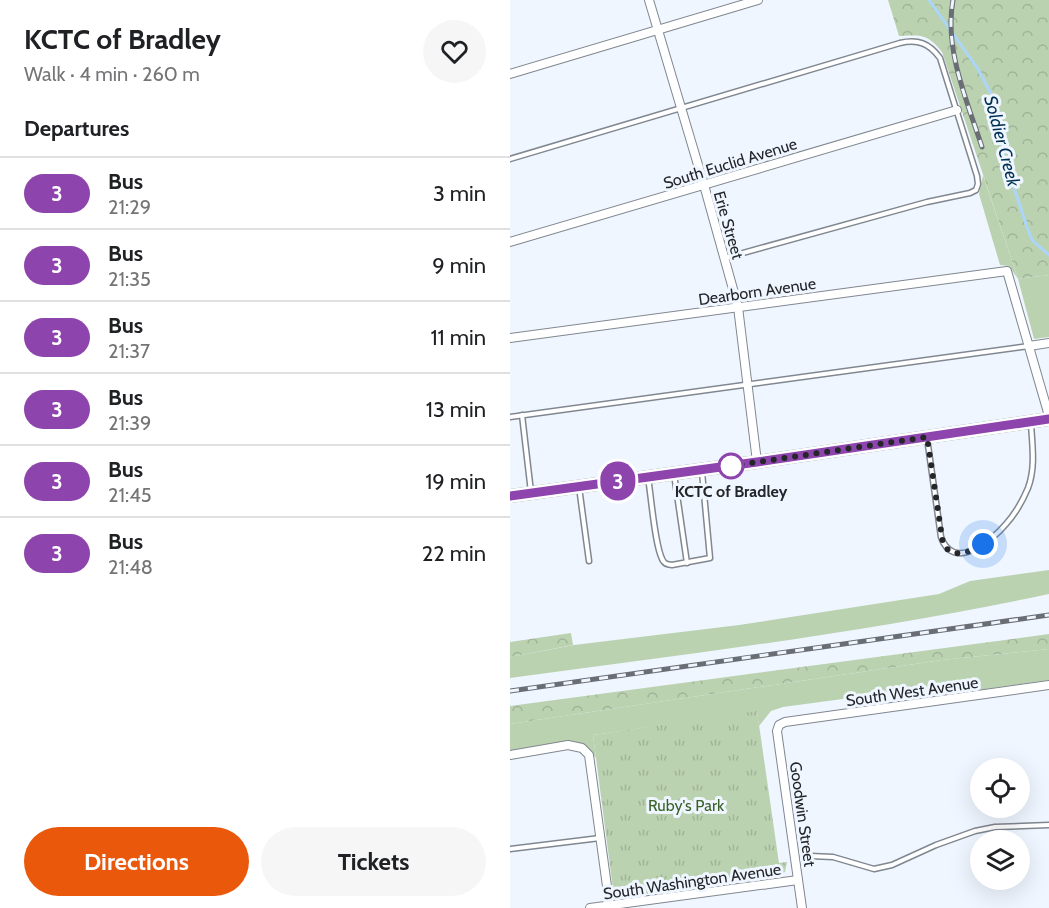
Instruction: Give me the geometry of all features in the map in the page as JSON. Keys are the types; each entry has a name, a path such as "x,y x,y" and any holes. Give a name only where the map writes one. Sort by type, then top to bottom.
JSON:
{"main road":[{"path":"510,496 757,462 1049,417"}],"street":[{"name":"Erie Street","path":"648,0 738,307 757,462"},
{"path":"510,74 758,0"},
{"name":"South Euclid Avenue","path":"510,242 957,110"},
{"name":"Dearborn Avenue","path":"510,338 1007,270 1029,346"},
{"path":"1049,344 1029,346 1049,417"},
{"name":"South West Avenue","path":"779,725 785,722 1049,685"},
{"name":"Goodwin Street","path":"779,725 777,731 802,908"},
{"path":"510,755 568,746 582,748 589,755 610,907"},
{"name":"South Washington Avenue","path":"590,908 798,880"}],"lane":[{"path":"510,159 913,40 927,45 940,58 977,176 976,190 724,258"},
{"path":"510,417 1029,346"},
{"path":"522,415 531,493"},
{"path":"927,437 941,537 946,548 952,553 964,553 983,544 998,533 1008,522 1028,486 1033,466 1030,421"},
{"path":"648,477 658,549 662,560 672,565 710,558 701,470"},
{"path":"674,473 687,563"},
{"path":"579,486 589,561"},
{"path":"810,856 833,857 874,869 892,865 975,831 995,826 1049,825"},
{"path":"510,849 600,838"}],"green space":[{"path":"888,0 1049,0 1049,275 1018,279 942,52 924,37 899,36"},
{"path":"983,175 1018,279 1009,266 1000,265 979,194"},
{"path":"1049,275 1049,337 1034,339 1018,279"},
{"path":"1049,570 1049,594 982,608 780,641 510,678 510,657 574,645 739,625 939,594 970,581"},
{"path":"571,633 573,645 510,657 510,642"},
{"path":"1049,634 1049,649 942,660 510,724 510,706"},
{"path":"1049,649 1049,680 950,694 947,685 783,707 771,711 759,726 757,712 593,735 596,758 586,746 573,743 510,751 510,724 942,660"},
{"name":"Ruby's Park","path":"757,711 779,863 787,862 785,872 778,875 623,897 617,894 613,889 593,735"}],"waterway":[{"name":"Soldier Creek","path":"929,0 978,69 991,94 1006,164 1027,227 1032,240 1049,255"}],"railway":[{"path":"953,0 951,18 954,56 982,147"},
{"path":"510,691 1049,615"}],"bus line":[{"name":"3","path":"510,496 1049,419"}],"place":[{"name":"KCTC of Bradley","path":"731,466"}],"route":[{"path":"731,466 927,437 943,544 952,553 957,554 983,544"}]}
